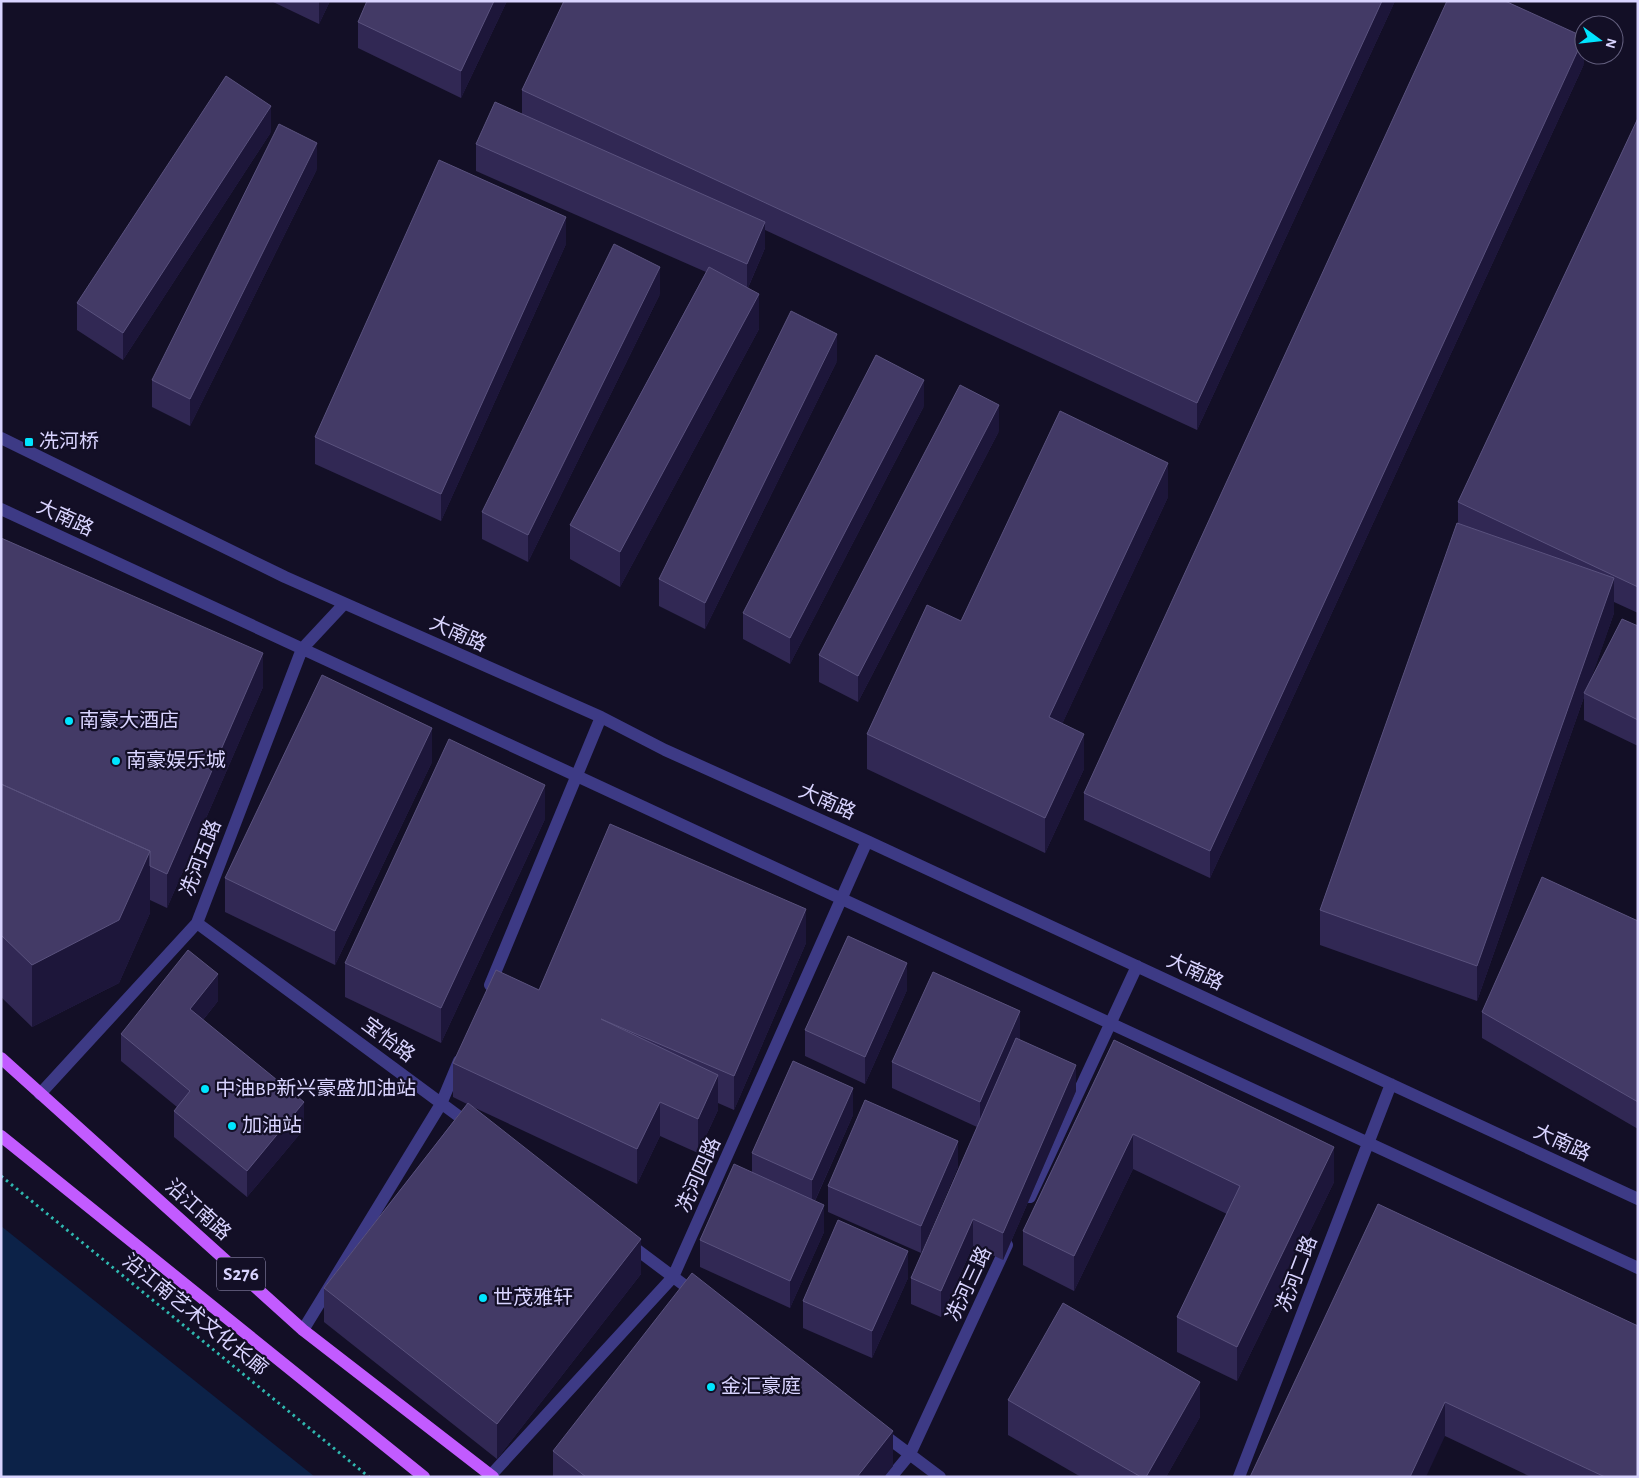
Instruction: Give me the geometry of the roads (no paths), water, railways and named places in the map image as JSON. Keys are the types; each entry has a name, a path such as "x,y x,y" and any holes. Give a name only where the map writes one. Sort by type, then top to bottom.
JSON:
{"main road":[{"name":"沿江南路","path":"1,1058 303,1330 492,1476"},
{"name":"S276","path":"1,1136 424,1477"}],"street":[{"name":"大南路","path":"1,438 285,577 601,717 665,750 867,841 1638,1199"},
{"name":"大南路","path":"1,509 1638,1268"},
{"name":"冼河五路","path":"40,1094 197,923 302,649 344,604"},
{"path":"486,994 601,717"},
{"name":"冼河四路","path":"492,1476 674,1277 867,841"},
{"name":"宝怡路","path":"197,923 481,1134"},
{"path":"1023,1212 1137,966"},
{"path":"303,1330 441,1104 464,1049"},
{"name":"冼河二路","path":"1239,1477 1391,1084"},
{"name":"冼河三路","path":"891,1477 910,1454 1014,1230"},
{"path":"617,1235 705,1301"},
{"path":"871,1425 940,1477"}],"water":[{"path":"1,1226 315,1477 1,1477"}],"place":[{"name":"冼河桥","path":"29,442"},
{"name":"南豪大酒店","path":"69,721"},
{"name":"南豪娱乐城","path":"116,761"},
{"name":"中油BP新兴豪盛加油站","path":"205,1089"},
{"name":"加油站","path":"232,1126"},
{"name":"世茂雅轩","path":"483,1298"},
{"name":"金汇豪庭","path":"711,1387"}]}
